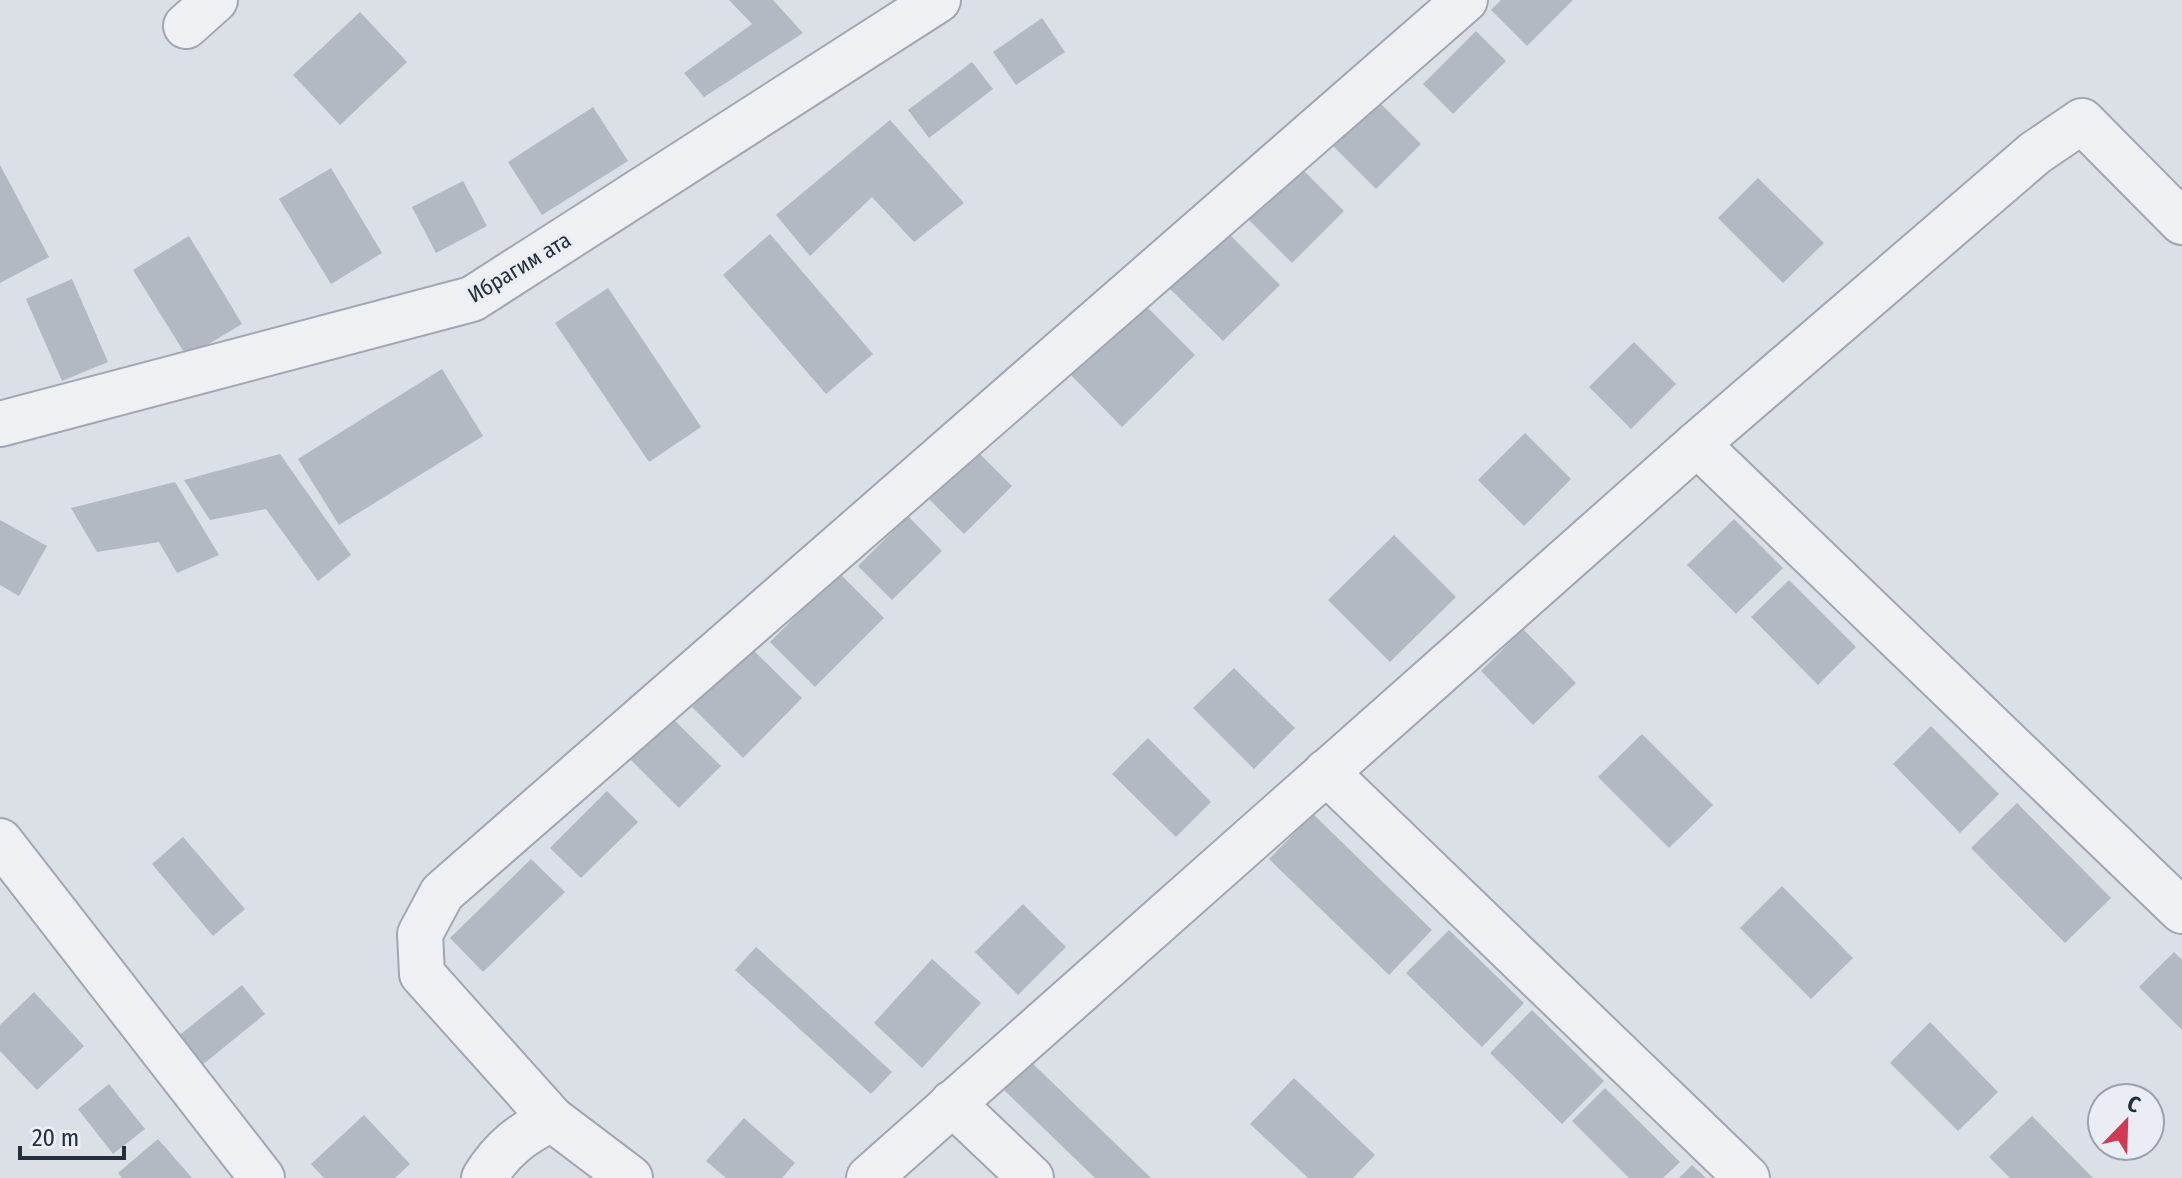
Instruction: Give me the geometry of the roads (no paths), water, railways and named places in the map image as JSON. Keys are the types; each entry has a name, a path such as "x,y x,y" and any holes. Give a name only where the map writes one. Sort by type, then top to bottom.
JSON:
{"street":[{"name":"Ибрагим ата","path":"0,424 472,299 938,0"},
{"path":"630,1178 552,1119 422,974 420,934 442,893 1465,0"},
{"path":"869,1178 1697,444 2035,153 2082,121 2182,222"},
{"path":"1697,444 2182,911"},
{"path":"1326,772 1747,1178"},
{"path":"0,841 262,1178"},
{"path":"952,1103 1031,1178"},
{"path":"484,1178 496,1159 521,1134 552,1119"}]}
